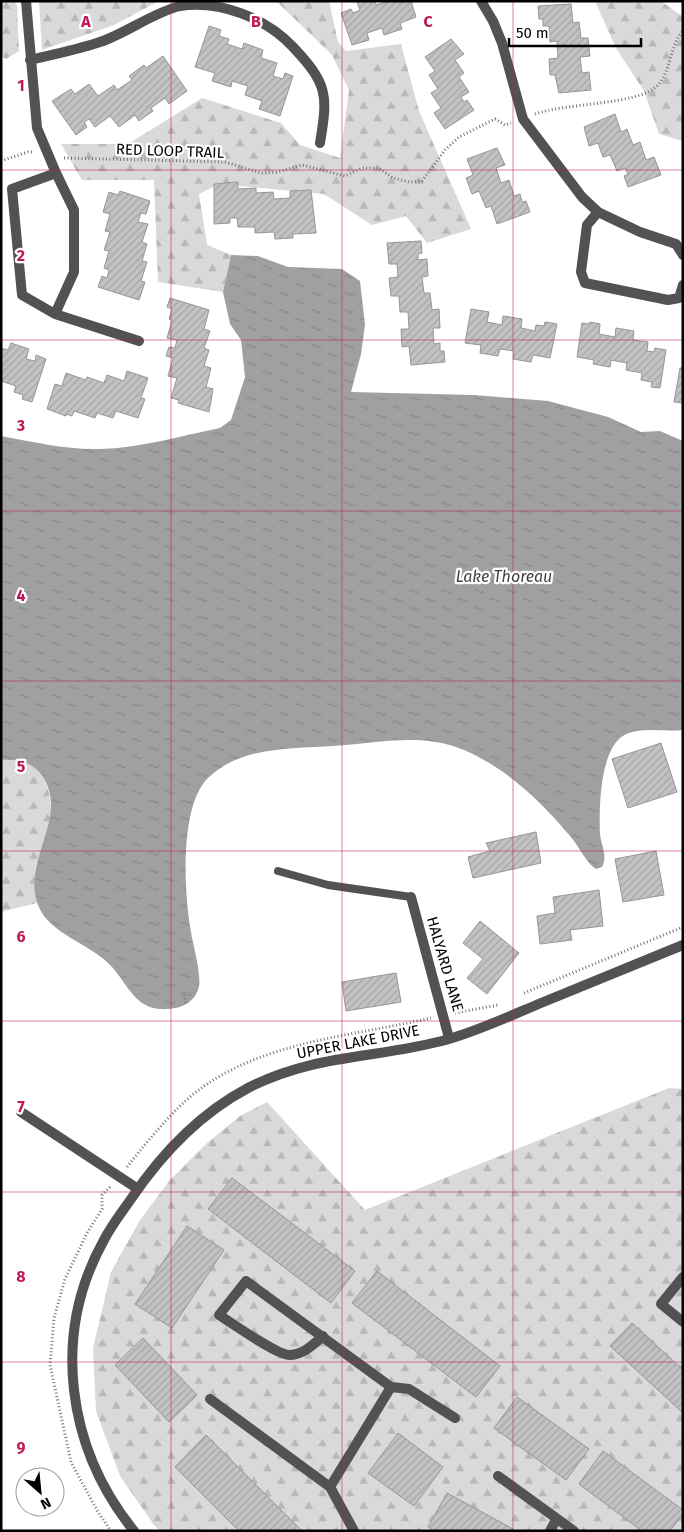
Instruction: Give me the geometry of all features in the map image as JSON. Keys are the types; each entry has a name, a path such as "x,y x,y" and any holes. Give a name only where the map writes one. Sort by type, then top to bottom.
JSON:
{"street":[{"path":"26,1 37,128 46,152 74,210 74,272 55,314"},
{"path":"481,1 494,21 502,43 523,119 582,197 598,212 640,232 676,244 683,255"},
{"path":"30,60 100,42 180,6 212,4 242,10 283,37 321,81 326,107 320,143"},
{"path":"56,173 12,189 22,295 55,314 139,341"},
{"path":"598,212 587,225 581,272 585,283 668,300 679,298 683,285"},
{"name":"HALYARD LANE","path":"410,898 450,1038"},
{"name":"UPPER LAKE DRIVE","path":"134,1531 101,1482 87,1452 78,1421 72,1369 73,1336 79,1303 89,1272 104,1240 161,1157 188,1130 216,1108 247,1089 279,1074 313,1063 412,1048 473,1031 683,945"},
{"path":"21,1112 138,1189"},
{"path":"683,1276 661,1304 683,1322"},
{"path":"323,1336 308,1350 288,1356 274,1350 219,1315 246,1281 323,1336 391,1387 409,1389 455,1418"},
{"path":"330,1487 391,1387"},
{"path":"210,1399 330,1487 354,1531"},
{"path":"498,1476 556,1520 574,1531"},
{"path":"550,1531 556,1520"}],"lane":[{"path":"278,871 328,886 410,898"}],"path":[{"name":"RED LOOP TRAIL","path":"1,161 28,152 46,152 69,160 225,162 260,173 278,172 302,165 345,176 362,168 379,168 393,178 409,182 422,180 445,150 459,138 495,119 505,125 551,108 621,100 657,87 664,77 674,44 683,31"},
{"path":"521,995 683,928"},
{"path":"184,995 186,1004"},
{"path":"444,1015 504,1002"}],"green space":[{"path":"1,1 14,1 17,5 19,51 6,59 1,56"},
{"path":"39,1 159,1 114,25 42,50"},
{"path":"276,1 329,1 338,42 346,51 401,44 419,111 471,229 427,243 406,216 372,225 324,194 219,184 199,194 207,245 231,255 223,292 158,282 154,180 82,180 61,144 128,144 202,98 281,123 300,145 340,158 349,90 332,55"},
{"path":"595,1 661,1 683,17 683,141 659,134 644,91 616,48"},
{"path":"1,760 17,760 30,764 40,772 50,796 50,810 46,839 35,869 37,903 1,912"},
{"path":"669,1088 683,1089 683,1531 160,1531 154,1525 120,1476 96,1411 93,1348 111,1272 140,1220 170,1180 206,1144 240,1116 267,1102 365,1210"}],"water":[{"name":"Lake Thoreau","path":"231,255 258,256 288,267 342,269 360,281 365,325 361,354 351,392 474,395 548,401 608,417 641,432 660,431 683,441 683,730 635,731 619,739 612,749 606,762 601,793 600,834 604,850 604,863 602,867 596,869 589,863 559,823 522,787 479,757 448,745 416,740 383,741 267,751 235,760 208,778 199,791 192,809 188,829 186,852 187,896 191,932 199,970 198,990 192,1000 183,1006 159,1009 143,1004 110,965 51,924 43,915 38,905 34,889 35,872 51,809 50,793 43,777 35,768 25,762 1,760 1,436 75,448 115,448 145,444 220,428 231,420 245,377 241,340 230,324 223,292"}],"building":[{"path":"375,1 376,5 389,1 411,1 416,17 400,23 402,29 384,35 382,28 367,33 369,40 352,45 341,13 351,9 353,13 360,10 357,2"},
{"path":"571,4 573,23 579,22 581,38 588,38 590,56 580,57 582,73 589,72 591,90 559,93 555,75 550,75 549,59 558,58 557,41 550,42 549,26 543,26 543,19 539,19 538,6"},
{"path":"209,26 221,30 219,36 229,39 227,44 242,49 244,43 263,50 261,58 277,63 273,76 283,79 285,73 293,76 280,116 259,109 262,101 245,95 248,86 232,81 231,87 212,81 215,73 195,67"},
{"path":"451,39 464,54 455,60 464,73 459,77 469,92 461,97 464,102 467,100 474,110 445,129 434,113 441,108 431,93 438,89 429,75 435,71 425,57"},
{"path":"163,56 187,91 169,104 165,98 151,108 153,111 139,121 135,115 119,127 110,116 95,127 89,119 84,122 87,127 76,135 52,101 71,89 75,94 89,84 98,96 114,85 117,90 132,80 129,76 144,65 146,68"},
{"path":"615,114 621,132 627,129 633,145 640,142 646,160 654,157 661,175 628,187 624,176 628,174 625,168 617,171 610,155 603,157 598,143 589,146 584,127"},
{"path":"497,148 505,165 496,168 501,183 509,180 514,196 520,194 522,202 526,201 530,212 497,224 491,206 486,208 479,191 472,194 466,178 473,175 467,159"},
{"path":"238,182 238,189 256,188 256,193 273,192 274,199 290,198 290,191 311,190 316,233 293,234 293,238 275,239 274,232 255,233 255,227 238,227 237,218 230,218 230,223 214,224 214,184"},
{"path":"120,191 150,201 146,214 141,213 138,222 148,224 142,242 147,244 142,261 147,262 141,281 145,282 139,300 98,287 102,276 107,278 109,270 104,268 109,251 104,250 110,232 105,231 110,214 103,212 109,192 118,195"},
{"path":"421,241 422,253 418,254 418,260 427,259 428,276 422,277 424,293 430,293 432,310 439,309 440,328 433,328 434,344 440,343 440,351 444,351 445,362 411,365 409,346 402,347 401,329 409,329 408,312 400,312 399,296 391,296 389,278 398,277 397,264 389,264 387,243"},
{"path":"170,298 209,310 204,329 210,331 204,348 209,350 204,366 211,368 206,387 213,389 209,412 178,403 179,400 171,398 177,378 168,376 173,358 166,356 169,347 175,348 177,340 167,338 172,320 169,319 172,309 167,307"},
{"path":"471,309 489,312 487,322 502,325 503,316 522,319 521,328 535,331 536,325 544,326 545,322 557,324 550,358 533,355 531,362 513,359 514,351 500,349 498,356 480,353 481,345 465,343"},
{"path":"590,322 600,324 599,334 615,337 616,328 634,331 633,340 648,342 647,351 654,352 655,348 666,350 660,388 651,387 652,382 641,380 642,373 626,370 627,363 611,360 610,367 593,364 594,360 577,357 582,323 589,324"},
{"path":"11,343 29,349 26,359 35,361 36,355 46,359 32,402 22,399 23,395 14,392 16,386 1,381 1,348 8,350"},
{"path":"680,368 683,368 683,403 674,402"},
{"path":"127,371 148,378 141,398 145,399 138,418 116,411 113,418 97,413 95,418 74,411 72,416 66,414 66,416 47,409 55,384 62,386 66,373 86,380 87,377 104,383 107,375 124,381"},
{"path":"661,743 677,792 628,808 612,759"},
{"path":"536,832 541,863 473,878 468,857 490,851 486,843"},
{"path":"656,851 664,895 623,902 615,859"},
{"path":"599,890 603,926 570,930 572,940 540,944 537,916 555,913 553,897"},
{"path":"480,921 519,953 487,994 467,978 483,959 463,943"},
{"path":"396,973 401,1002 346,1011 342,982"},
{"path":"232,1178 355,1271 331,1303 208,1209"},
{"path":"187,1226 224,1250 172,1328 135,1304"},
{"path":"377,1271 500,1366 476,1397 352,1303"},
{"path":"632,1323 683,1370 683,1413 610,1346"},
{"path":"143,1338 197,1395 169,1422 115,1365"},
{"path":"517,1397 589,1449 566,1480 494,1428"},
{"path":"398,1433 443,1467 414,1506 368,1473"},
{"path":"206,1435 302,1531 239,1531 175,1467"},
{"path":"603,1451 683,1510 683,1514 670,1531 642,1531 579,1484"},
{"path":"447,1493 513,1529 512,1531 434,1531 428,1527"}]}
